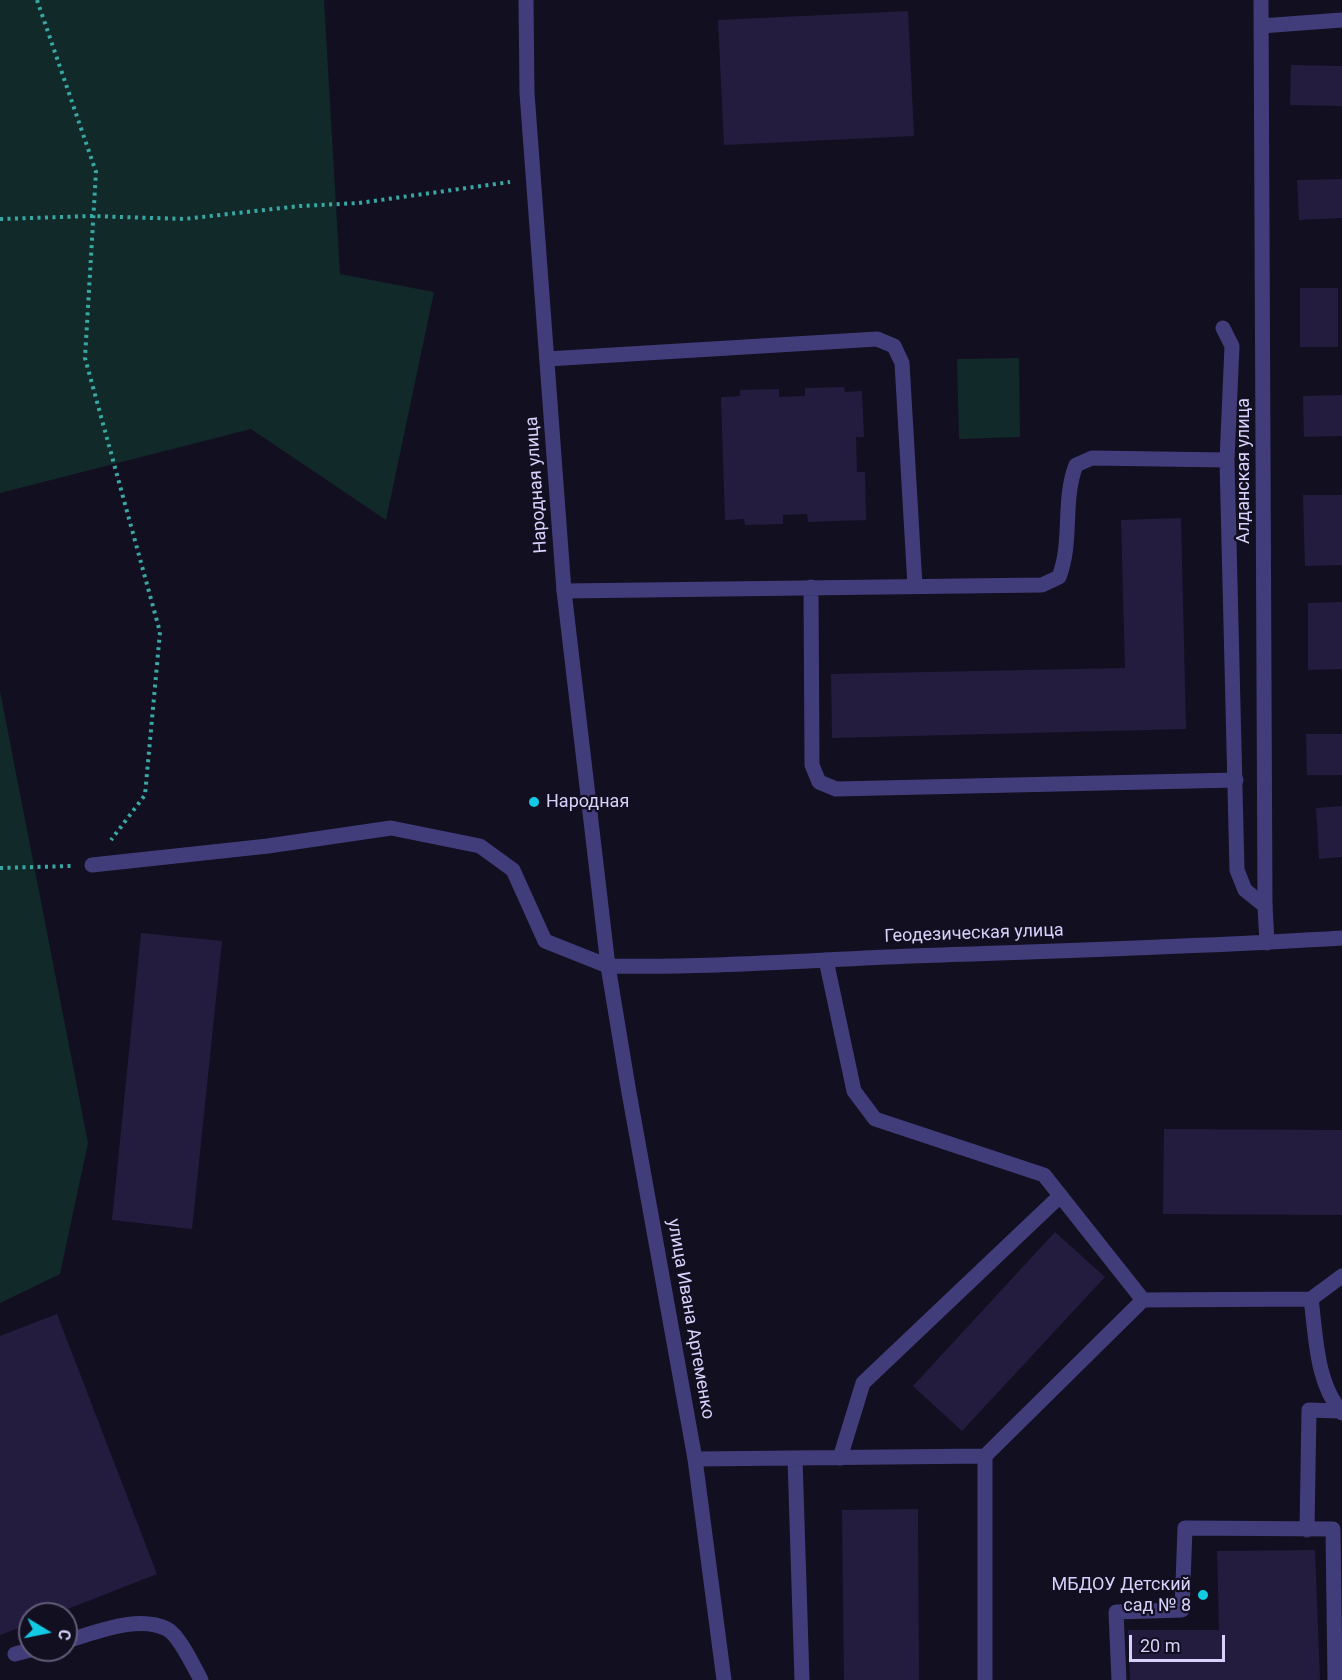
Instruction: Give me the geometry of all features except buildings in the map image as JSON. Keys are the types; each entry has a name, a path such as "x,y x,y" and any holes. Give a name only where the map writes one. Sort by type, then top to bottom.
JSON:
{"street":[{"name":"Народная улица","path":"526,0 527,93 564,591 608,966"},
{"name":"Алданская улица","path":"1261,0 1264,906 1267,943"},
{"path":"1261,26 1342,20"},
{"path":"1223,328 1232,346 1227,460 1237,870 1245,890 1264,906"},
{"path":"547,359 877,339 894,346 902,363 915,586"},
{"path":"564,591 1042,585 1059,577 1066,561 1070,482 1076,465 1092,458 1227,460"},
{"path":"811,587 812,765 819,782 836,789 1236,780"},
{"path":"92,865 268,846 391,828 480,846 513,870 545,941 608,966"},
{"name":"Геодезическая улица","path":"608,966 680,967 1342,938"},
{"path":"826,960 854,1092 875,1119 1044,1175 1143,1300"},
{"name":"улица Ивана Артеменко","path":"608,966 695,1460 723,1680"},
{"path":"840,1458 863,1383 1060,1196"},
{"path":"695,1460 985,1456 1143,1300 1311,1299 1342,1276"},
{"path":"1311,1299 1318,1357 1329,1393 1341,1412"},
{"path":"1307,1530 1309,1410 1341,1412"},
{"path":"985,1456 985,1680"},
{"path":"795,1458 802,1680"},
{"path":"1119,1680 1116,1612 1182,1610 1185,1528 1333,1529 1335,1680"},
{"path":"78,1638 137,1622 168,1629 184,1649 201,1680"}],"path":[{"path":"0,868 92,865 145,795 160,632 85,358 96,172 37,0"},
{"path":"0,219 93,216 184,219 300,206 359,203 534,178"}],"green space":[{"path":"0,0 324,0 340,274 434,292 386,520 251,429 0,493"},
{"path":"1019,358 1020,437 959,439 957,359"},
{"path":"0,691 88,1143 60,1274 0,1303"}],"place":[{"name":"Народная","path":"534,802"},
{"name":"МБДОУ Детский сад № 8","path":"1203,1595"}]}
